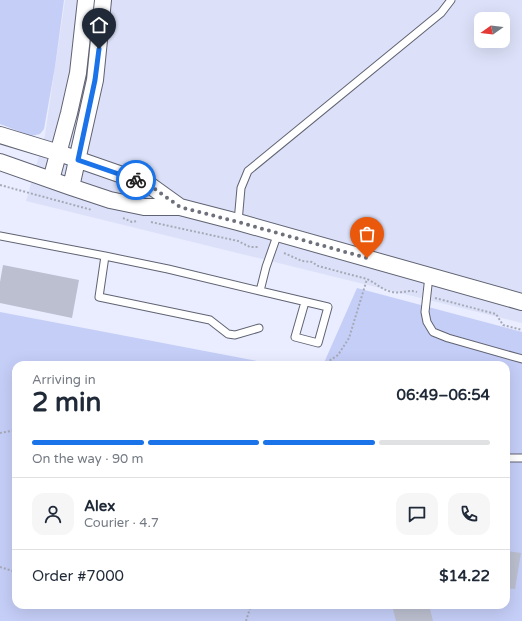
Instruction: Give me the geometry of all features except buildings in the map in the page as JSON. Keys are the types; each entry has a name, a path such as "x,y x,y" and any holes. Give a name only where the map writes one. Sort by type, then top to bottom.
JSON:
{"street":[{"path":"51,180 78,73 86,0"},
{"path":"71,187 95,80 103,0"},
{"path":"0,135 148,184 180,207"},
{"path":"0,162 110,200 144,207 180,207 522,302"}],"lane":[{"path":"238,222 241,188 248,171 441,13 451,0"},
{"path":"260,291 266,267 278,233"},
{"path":"0,236 168,269 328,307 318,342 295,337 305,302"},
{"path":"105,256 99,297 210,320 228,334 235,335 259,328"},
{"path":"429,276 425,312 427,322 433,332 448,338 522,359"},
{"path":"510,458 522,458"}],"path":[{"path":"284,253 302,261 312,262 318,266 367,279 374,282 382,289 394,293 410,290 496,314 503,325 522,330"},
{"path":"329,361 338,355 349,338 367,279"},
{"path":"0,433 12,431"},
{"path":"0,567 12,571"},
{"path":"246,621 250,609"}],"shaded area":[{"path":"0,0 64,0 55,67 44,129 40,134 31,136 0,124"},
{"path":"65,0 522,0 522,323 26,201 45,135"},
{"path":"357,288 522,332 522,621 0,621 0,312 257,361 12,361 12,609 510,609 510,361 325,361"}],"way so far":[{"path":"136,180 148,184 180,207 367,258"}],"route":[{"path":"99,49 95,80 78,160 136,180"}]}
